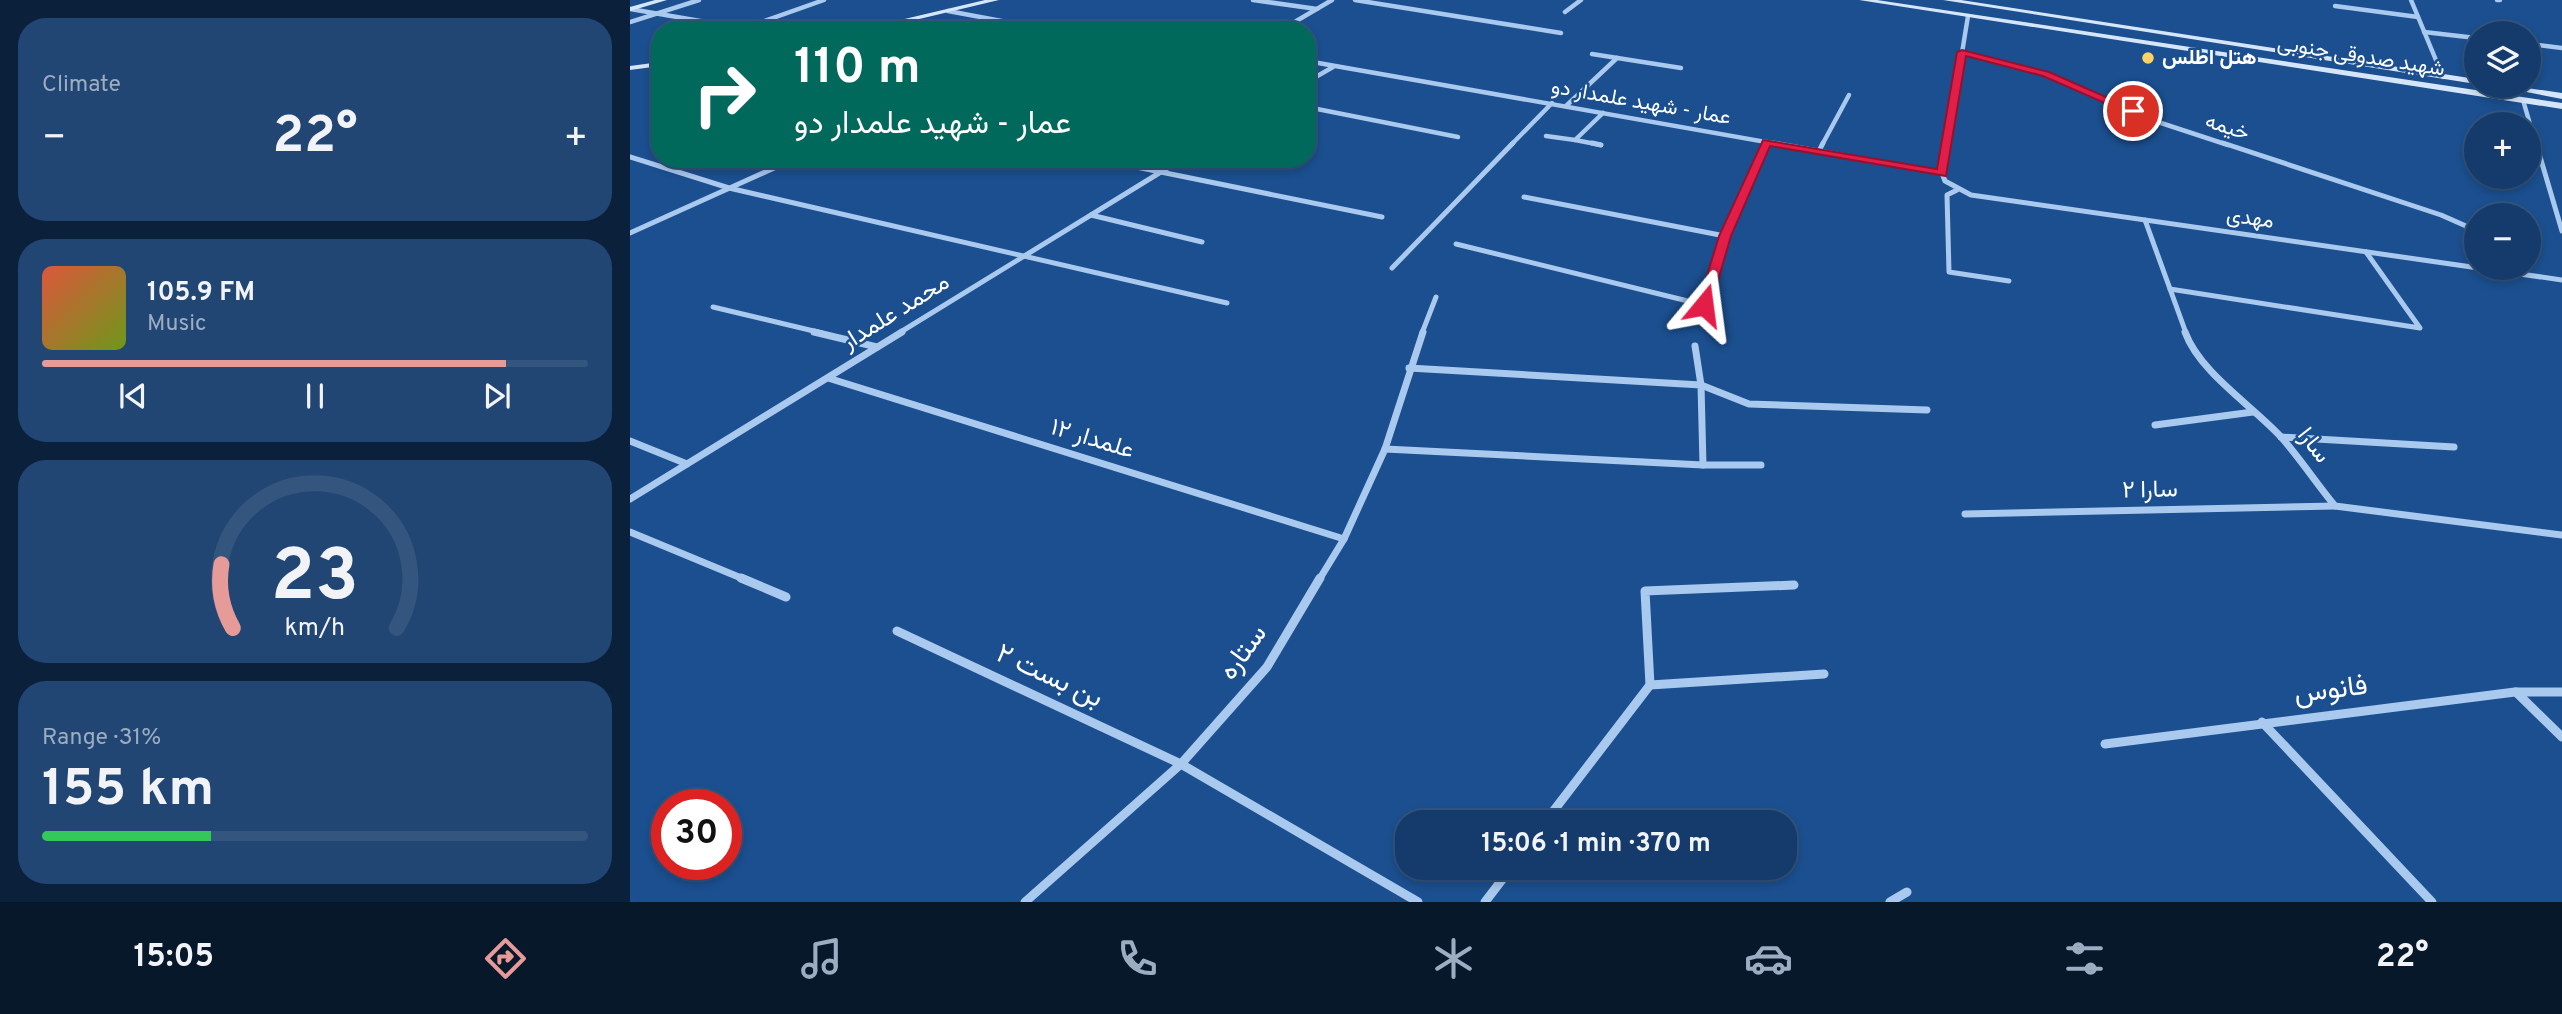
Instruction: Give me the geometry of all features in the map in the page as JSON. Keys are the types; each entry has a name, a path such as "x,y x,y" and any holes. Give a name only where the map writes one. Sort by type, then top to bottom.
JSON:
{"main road":[{"path":"630,9 663,0"},
{"path":"903,21 995,0"},
{"name":"شهید صدوقی جنوبی","path":"1863,0 2562,106"},
{"name":"شهید صدوقی جنوبی","path":"1947,0 2464,80"},
{"path":"630,68 651,65"},
{"path":"2541,93 2562,96"}],"street":[{"path":"630,22 699,0"},
{"path":"764,21 824,0"},
{"path":"1253,0 1317,9"},
{"path":"1296,21 1332,0"},
{"path":"1356,0 1562,33"},
{"path":"1565,12 1581,0"},
{"path":"2411,0 2443,77"},
{"path":"2334,6 2418,17"},
{"path":"630,9 700,21"},
{"path":"948,11 1002,21"},
{"path":"1968,16 1942,173 1945,181 1957,190 1947,195 1949,272 2009,281"},
{"path":"2424,33 2464,37"},
{"path":"2541,45 2562,48"},
{"name":"خیمه","path":"1962,52 2046,74 2155,121 2441,215 2464,225"},
{"path":"1592,54 1681,68"},
{"path":"1566,106 1617,58"},
{"name":"عمار - شهید علمدار دو","path":"1316,63 1942,173"},
{"path":"1316,77 1334,66"},
{"path":"1819,152 1849,95"},
{"path":"2523,100 2562,231"},
{"path":"1392,268 1552,103"},
{"path":"1316,109 1458,137"},
{"path":"1575,140 1603,113"},
{"path":"1546,136 1601,145"},
{"path":"1456,244 1704,305 1725,236 1767,142"},
{"path":"630,157 651,164"},
{"path":"665,168 729,188 1227,303"},
{"path":"630,233 774,168"},
{"path":"1142,168 1382,217"},
{"name":"محمد علمدار","path":"630,499 1168,168"},
{"name":"مهدی","path":"1957,190 1971,195 2464,266"},
{"path":"1524,197 1725,236"},
{"path":"1091,215 1202,242"},
{"name":"سارا","path":"2145,220 2190,347 2253,412 2281,436 2335,506"},
{"path":"2170,289 2420,328 2366,252"},
{"name":"مهدی","path":"2541,277 2562,280"},
{"name":"ستاره","path":"1025,902 1181,764 1267,667 1344,539 1385,449 1409,368 1436,297"},
{"path":"713,307 877,347"},
{"path":"1695,346 1702,385 1703,465"},
{"path":"1409,368 1702,385 1749,404 1927,410"},
{"name":"علمدار ۱۲","path":"828,378 1344,539"},
{"path":"2155,425 2253,412"},
{"path":"2281,436 2454,447"},
{"path":"630,441 687,464"},
{"path":"1385,449 1703,465 1761,465"},
{"path":"2335,506 2562,535"},
{"name":"سارا ۲","path":"1965,514 2335,506"},
{"path":"630,531 786,597"},
{"path":"1554,810 1650,685 1645,591 1794,585"},
{"name":"بن بست ۲","path":"897,631 1181,764 1418,902"},
{"path":"1650,685 1824,674"},
{"path":"2515,692 2562,737"},
{"name":"فانوس","path":"2105,744 2515,692 2562,692"},
{"path":"2262,722 2432,902"},
{"path":"1485,902 1502,880"},
{"path":"1889,902 1907,892"}],"place":[{"name":"هتل اطلس","path":"2148,58"}],"route":[{"path":"1704,305 1725,236 1767,142 1942,173 1962,52 2046,74 2133,111"}]}
